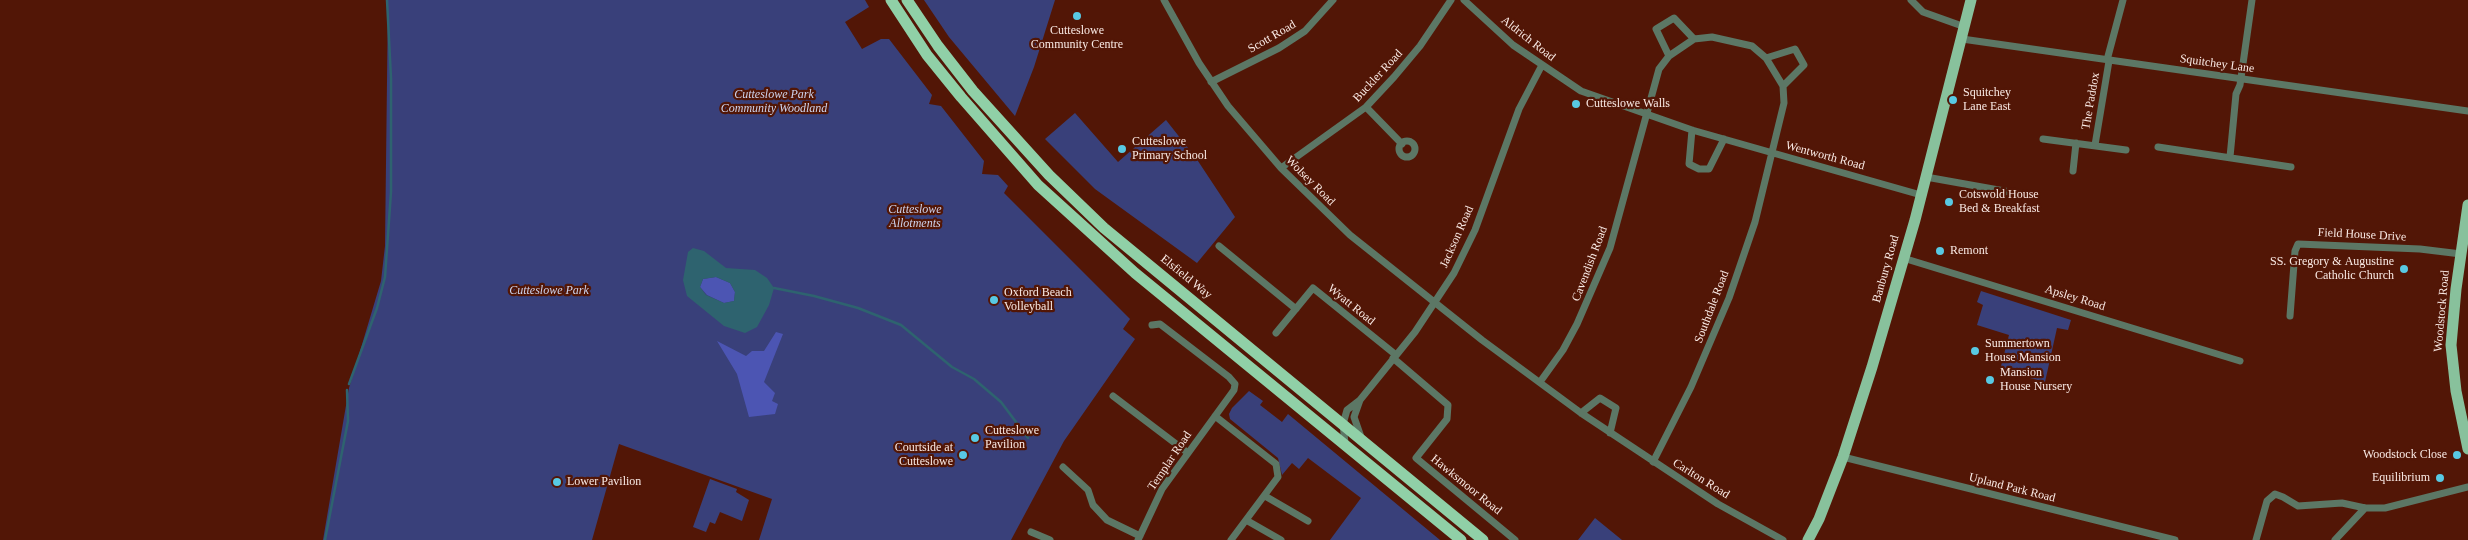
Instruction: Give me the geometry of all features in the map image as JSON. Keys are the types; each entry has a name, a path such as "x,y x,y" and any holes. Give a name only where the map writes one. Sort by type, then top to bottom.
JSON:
{"highway":[{"path":"891,0 922,47 961,97 1038,185 1135,273 1461,540"},
{"name":"Elsfield Way","path":"907,0 961,76 1048,175 1104,228 1483,540"}],"main road":[{"name":"Banbury Road","path":"1808,540 1819,519 1843,457 1872,367 1926,177 1971,0"},
{"name":"Woodstock Road","path":"2468,205 2452,323 2451,366 2468,449"}],"street":[{"name":"Wolsey Road","path":"1164,0 1211,82 1280,168 1350,236 1482,340"},
{"name":"Scott Road","path":"1211,82 1286,44 1306,31 1334,0"},
{"name":"Buckler Road","path":"1280,168 1366,107 1420,46 1451,0"},
{"name":"Aldrich Road","path":"1464,0 1513,45 1581,91"},
{"path":"1911,0 1923,12 1965,27"},
{"name":"The Paddox","path":"2095,145 2108,61 2123,0"},
{"path":"2230,157 2236,94 2241,79 2252,0"},
{"path":"1694,39 1674,18 1656,29 1669,56 1694,39 1712,37 1752,46 1766,58 1782,86 1804,65 1795,49 1766,58"},
{"name":"Squitchey Lane","path":"1962,39 2468,111"},
{"name":"Cavendish Road","path":"1540,382 1563,350 1577,324 1610,248 1658,68 1669,56"},
{"name":"Jackson Road","path":"1343,424 1348,410 1360,400 1436,303 1475,230 1515,118 1542,65"},
{"name":"Southdale Road","path":"1653,462 1691,388 1729,298 1755,222 1784,103 1782,86"},
{"name":"Wentworth Road","path":"1581,91 1692,130 1921,194"},
{"path":"1366,107 1402,144"},
{"path":"1692,130 1689,164 1699,169 1709,169 1724,139"},
{"name":"The Paddox","path":"2043,139 2126,150"},
{"name":"The Paddox","path":"2073,171 2076,142"},
{"path":"2158,147 2291,167"},
{"path":"1926,177 2021,194"},
{"name":"Field House Drive","path":"2299,312 2290,313 2295,251 2298,244 2420,249 2461,254"},
{"path":"1219,246 1296,309"},
{"name":"Apsley Road","path":"1903,258 2240,361"},
{"name":"Wyatt Road","path":"1276,332 1313,288 1394,357"},
{"name":"Templar Road","path":"1139,538 1162,489 1228,398 1234,384 1229,377 1160,324 1152,325"},
{"name":"Carlton Road","path":"1482,340 1581,413 1653,462 1718,504 1783,540"},
{"name":"Hawksmoor Road","path":"1394,357 1448,405 1447,419 1416,458 1516,540"},
{"path":"1113,396 1188,453"},
{"path":"1581,413 1600,398 1616,408 1610,433"},
{"name":"Jackson Road","path":"1360,400 1354,417 1362,440"},
{"path":"1215,416 1276,464 1278,477 1231,540"},
{"path":"1343,424 1345,444"},
{"name":"Upland Park Road","path":"1843,457 2175,540"},
{"path":"1063,467 1088,490 1093,505 1107,520 1139,538"},
{"path":"2256,540 2267,501 2275,494 2298,506 2342,504 2365,508 2385,508 2468,487"},
{"path":"1265,496 1308,522"},
{"path":"2335,540 2365,508"},
{"path":"1246,520 1281,540"},
{"path":"1031,532 1050,540"}],"green space":[{"name":"Cutteslowe Park","path":"388,0 865,0 869,7 845,22 862,49 881,39 889,39 932,95 929,104 941,106 984,161 982,174 998,175 1008,186 1004,193 1130,319 1123,329 1135,339 1064,441 1011,540 759,540 772,499 619,444 592,540 323,540 349,388 381,281 385,246"},
{"path":"924,0 1055,0 1034,67 1015,116 949,37"},
{"path":"1075,113 1118,162 1166,120 1196,158 1235,217 1197,263 1095,189 1045,139"},
{"path":"1981,291 2071,320 2068,330 2057,328 2045,382 2000,370 2009,335 1977,325 1983,305 1977,302"},
{"path":"1249,391 1263,401 1260,405 1282,422 1288,414 1440,540 1330,540 1361,498 1308,458 1299,469 1292,463 1282,475 1278,458 1230,419 1229,414 1232,408"},
{"path":"710,479 737,489 736,492 749,500 742,521 720,512 715,524 710,522 706,532 693,527"},
{"path":"1595,518 1622,540 1578,540"}],"shaded area":[{"path":"693,248 704,251 726,268 755,270 767,278 774,288 769,305 757,327 745,333 724,326 687,296 683,280 688,252","holes":["716,277 730,283 735,292 734,301 724,303 706,295 700,287 703,279"]},
{"path":"716,277 730,283 735,292 734,301 724,303 707,295 700,287 703,279"},
{"path":"776,332 783,334 764,382 775,393 772,401 778,404 775,414 749,417 737,374 717,341 746,356 752,351 764,351"}],"waterway":[{"path":"349,384 377,308 385,277 391,192 391,78 387,0"},
{"path":"774,288 858,308 901,325 952,367 974,379 1001,402 1028,438"},
{"path":"325,540 348,421 347,390"}],"place":[{"name":"Cutteslowe Community Centre","path":"1077,16"},
{"name":"Squitchey Lane East","path":"1953,100"},
{"name":"Cutteslowe Walls","path":"1576,104"},
{"name":"Cutteslowe Primary School","path":"1122,149"},
{"name":"Cotswold House Bed & Breakfast","path":"1949,202"},
{"name":"Remont","path":"1940,251"},
{"name":"SS. Gregory & Augustine Catholic Church","path":"2404,269"},
{"name":"Oxford Beach Volleyball","path":"994,300"},
{"name":"Summertown House Mansion","path":"1975,351"},
{"name":"Mansion House Nursery","path":"1990,380"},
{"name":"Cutteslowe Pavilion","path":"975,438"},
{"name":"Courtside at Cutteslowe","path":"963,455"},
{"name":"Woodstock Close","path":"2457,455"},
{"name":"Equilibrium","path":"2440,478"},
{"name":"Lower Pavilion","path":"557,482"}],"park label":[{"name":"Cutteslowe Park Community Woodland","path":"774,102"},
{"name":"Cutteslowe Allotments","path":"915,217"}]}
